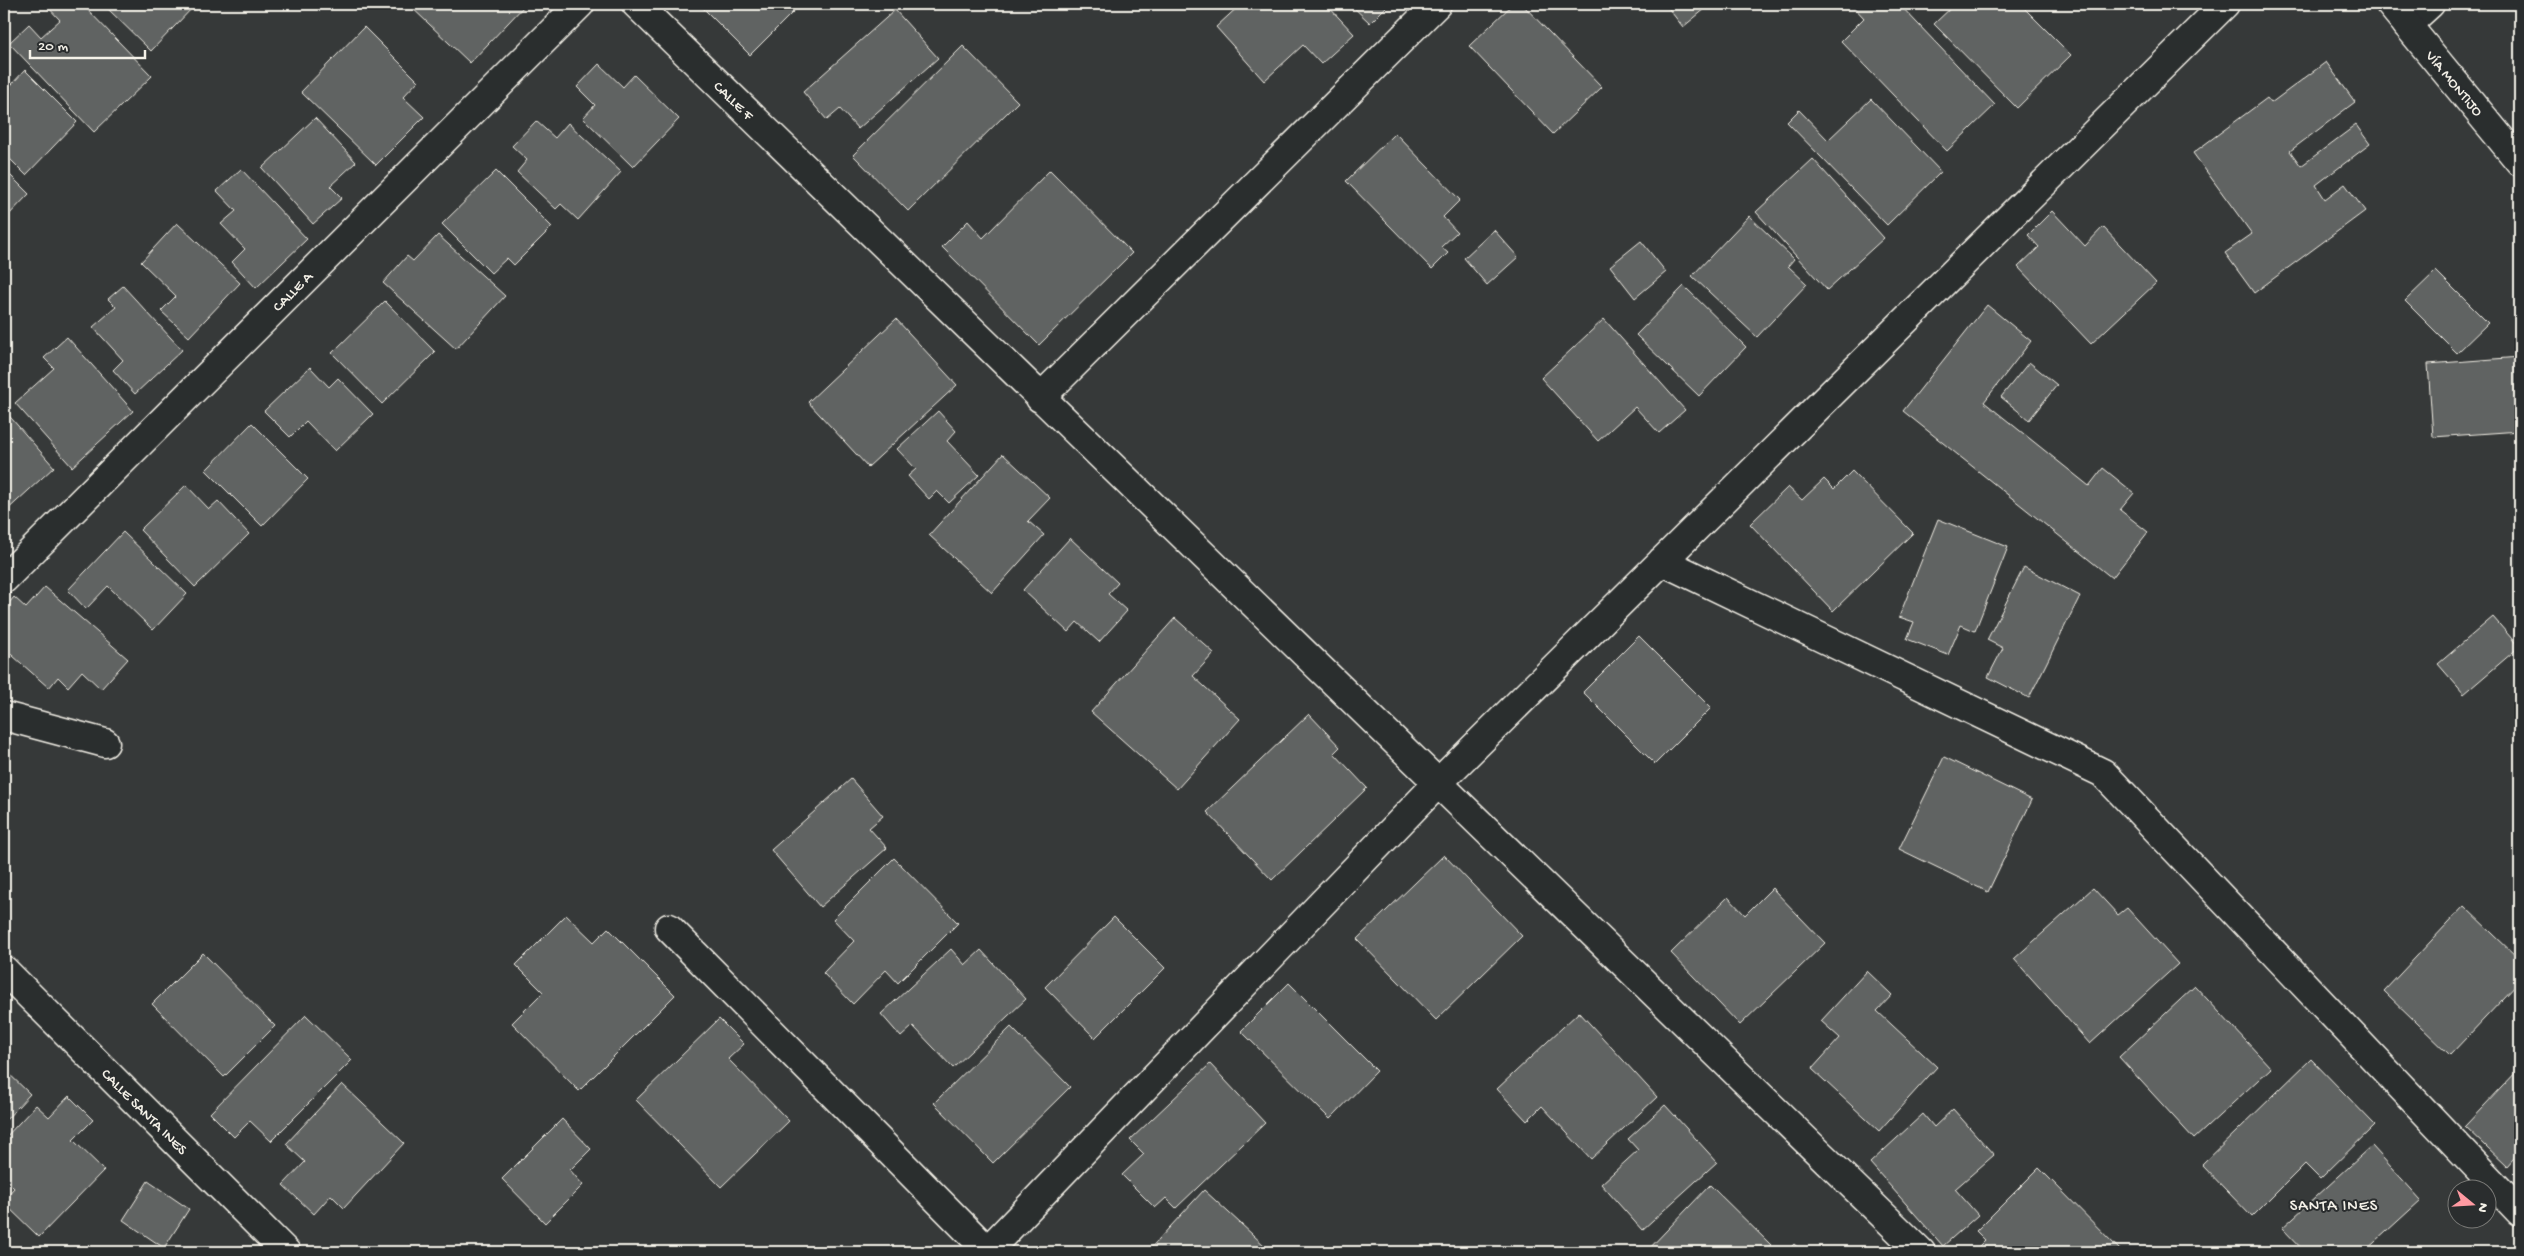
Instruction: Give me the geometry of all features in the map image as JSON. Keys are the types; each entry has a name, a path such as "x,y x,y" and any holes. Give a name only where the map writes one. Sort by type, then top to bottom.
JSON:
{"street":[{"name":"CALLE A","path":"4,579 580,4"},
{"name":"CALLE F","path":"636,4 1921,1252"},
{"path":"1040,398 1437,4"},
{"path":"669,928 987,1252 1437,784 2225,4"},
{"name":"VÍA MONTIJO","path":"2390,4 2520,162"},
{"path":"2407,25 2430,4"},
{"path":"1662,561 2103,772 2520,1212"},
{"path":"4,716 105,743"},
{"name":"CALLE SANTA INES","path":"4,970 286,1252"}],"building":[{"path":"45,4 82,4 152,76 94,132 9,43 29,24 41,37 60,20"},
{"path":"103,4 196,4 151,51"},
{"path":"408,4 526,4 470,63"},
{"path":"699,4 801,4 750,55"},
{"path":"1241,4 1326,4 1354,34 1321,64 1303,45 1264,81 1216,27"},
{"path":"1350,4 1389,4 1370,23"},
{"path":"1513,4 1522,4 1602,87 1553,134 1469,46"},
{"path":"1665,4 1711,4 1683,27"},
{"path":"1851,4 1899,4 1995,105 1947,151 1841,41 1864,18"},
{"path":"1955,4 2020,4 2071,55 2017,108 1934,24"},
{"path":"895,10 938,58 858,129 840,109 827,120 803,92"},
{"path":"364,27 418,81 403,97 424,117 376,165 301,92"},
{"path":"963,46 1018,102 908,211 853,155"},
{"path":"2326,62 2355,102 2290,151 2301,166 2356,125 2370,144 2316,185 2325,199 2345,184 2365,211 2254,293 2225,253 2252,234 2193,153 2267,98 2271,103"},
{"path":"599,64 623,87 634,75 679,119 633,167 583,118 595,105 577,87"},
{"path":"25,70 77,122 26,175 4,153 4,78 11,85"},
{"path":"1871,99 1941,172 1887,225 1787,122 1799,110 1828,140"},
{"path":"315,118 356,162 330,186 342,198 313,224 262,168"},
{"path":"536,121 555,138 568,123 621,172 578,220 561,204 556,209 517,172 527,160 512,146"},
{"path":"1395,133 1460,200 1443,217 1457,232 1441,247 1448,253 1432,269 1346,181"},
{"path":"1813,159 1884,238 1827,290 1756,212"},
{"path":"4,169 29,194 4,220"},
{"path":"241,169 307,239 256,288 232,262 245,249 221,224 236,211 217,191"},
{"path":"1050,170 1132,253 1039,345 942,247 968,221 983,238"},
{"path":"496,171 552,227 514,265 507,258 491,273 442,224"},
{"path":"2052,211 2085,246 2103,227 2156,283 2091,344 2018,267 2039,247 2028,235"},
{"path":"1749,216 1794,259 1788,266 1807,284 1757,337 1692,276"},
{"path":"177,223 240,283 189,337 161,311 176,296 141,262"},
{"path":"1494,230 1518,257 1487,285 1464,258"},
{"path":"438,235 505,296 456,349 383,283 407,256 413,261"},
{"path":"1641,241 1666,272 1635,298 1610,266"},
{"path":"2436,271 2488,323 2457,353 2405,301"},
{"path":"123,286 182,350 135,394 113,370 123,360 93,327 116,307 108,299"},
{"path":"1684,286 1746,347 1699,396 1636,335"},
{"path":"385,301 435,352 382,404 332,353"},
{"path":"1987,305 2031,341 1984,402 2089,486 2103,468 2134,493 2120,510 2148,532 2112,578 1903,411"},
{"path":"896,319 957,385 868,467 808,402"},
{"path":"1604,319 1685,410 1659,433 1635,407 1598,441 1541,378"},
{"path":"67,337 133,411 72,467 15,403 54,368 44,358"},
{"path":"2520,357 2520,431 2433,437 2428,364"},
{"path":"2029,362 2057,385 2029,420 2001,397"},
{"path":"310,367 329,387 338,378 373,414 335,451 306,421 290,437 264,411"},
{"path":"4,410 54,467 4,513"},
{"path":"938,411 956,431 947,441 979,475 949,503 937,491 929,499 908,476 916,469 897,449"},
{"path":"252,423 308,479 262,526 206,470"},
{"path":"1003,454 1050,498 1028,521 1044,535 992,593 929,535"},
{"path":"1852,471 1913,533 1833,611 1750,524 1788,487 1802,500 1824,479 1834,489"},
{"path":"186,485 209,509 218,501 249,534 195,587 140,530"},
{"path":"1938,519 2008,547 1975,631 1961,625 1948,655 1907,639 1914,622 1899,617"},
{"path":"123,532 187,594 153,630 108,586 86,609 68,590"},
{"path":"1070,538 1118,583 1108,594 1127,611 1099,642 1077,622 1068,632 1023,590"},
{"path":"2024,567 2080,596 2029,698 1988,677 2003,648 1987,640"},
{"path":"45,587 128,659 101,689 82,671 68,687 58,677 49,688 4,648 4,609 14,597 26,608"},
{"path":"2493,617 2519,647 2464,694 2438,664"},
{"path":"1175,618 1214,653 1193,676 1240,719 1177,789 1091,712"},
{"path":"1639,636 1711,708 1655,764 1583,692"},
{"path":"1309,714 1340,747 1334,753 1367,788 1272,880 1207,812"},
{"path":"1944,757 2032,800 1988,892 1899,849"},
{"path":"851,779 883,816 869,828 887,848 820,907 771,850"},
{"path":"1444,855 1522,936 1436,1020 1357,939"},
{"path":"894,858 958,923 898,983 886,970 853,1004 823,973 854,941 833,919"},
{"path":"1772,888 1825,943 1740,1025 1671,953 1728,897 1745,915"},
{"path":"2093,888 2118,915 2127,908 2178,964 2090,1044 2014,959"},
{"path":"2464,906 2520,960 2520,981 2450,1055 2384,991"},
{"path":"566,915 594,942 608,928 675,995 579,1091 512,1023 543,992 516,965"},
{"path":"1114,917 1165,968 1095,1038 1045,987"},
{"path":"951,949 965,965 981,950 1026,999 953,1068 913,1026 901,1037 881,1014"},
{"path":"203,953 275,1026 224,1077 152,1004"},
{"path":"1867,971 1892,995 1877,1011 1937,1067 1879,1131 1812,1069 1840,1038 1821,1021"},
{"path":"1289,983 1377,1071 1330,1119 1241,1031"},
{"path":"2195,986 2271,1068 2194,1139 2119,1057"},
{"path":"1579,1012 1657,1097 1591,1159 1542,1106 1527,1121 1497,1089"},
{"path":"306,1015 352,1060 271,1141 250,1121 234,1137 210,1113"},
{"path":"719,1019 744,1044 728,1059 789,1121 721,1187 636,1100"},
{"path":"1011,1027 1070,1087 993,1163 934,1103"},
{"path":"2311,1059 2375,1125 2320,1179 2305,1164 2252,1217 2202,1165"},
{"path":"1210,1064 1265,1123 1176,1208 1166,1198 1155,1208 1122,1175 1144,1154 1130,1140"},
{"path":"2520,1068 2520,1151 2507,1166 2465,1126"},
{"path":"4,1069 30,1094 4,1122"},
{"path":"342,1084 404,1143 344,1208 331,1195 314,1214 283,1185 305,1162 286,1144"},
{"path":"69,1096 93,1120 73,1140 104,1170 39,1237 4,1203 4,1199 14,1188 4,1178 4,1139 36,1105 49,1117"},
{"path":"1665,1105 1717,1162 1642,1230 1601,1184 1638,1150 1628,1139"},
{"path":"1953,1109 1994,1155 1955,1189 1978,1215 1943,1246 1870,1163 1923,1114 1934,1127"},
{"path":"562,1119 591,1149 570,1170 583,1185 545,1223 502,1179"},
{"path":"2372,1146 2421,1200 2364,1252 2305,1252 2282,1228"},
{"path":"2039,1168 2122,1252 1973,1252 1985,1240 1976,1231"},
{"path":"148,1181 189,1209 164,1248 123,1220"},
{"path":"1710,1185 1771,1245 1763,1252 1646,1252"},
{"path":"1204,1190 1265,1246 1259,1252 1147,1252"},
{"path":"1794,1244 1803,1252 1786,1252"}],"district":[{"name":"SANTA INES","path":"2334,1204"}]}
